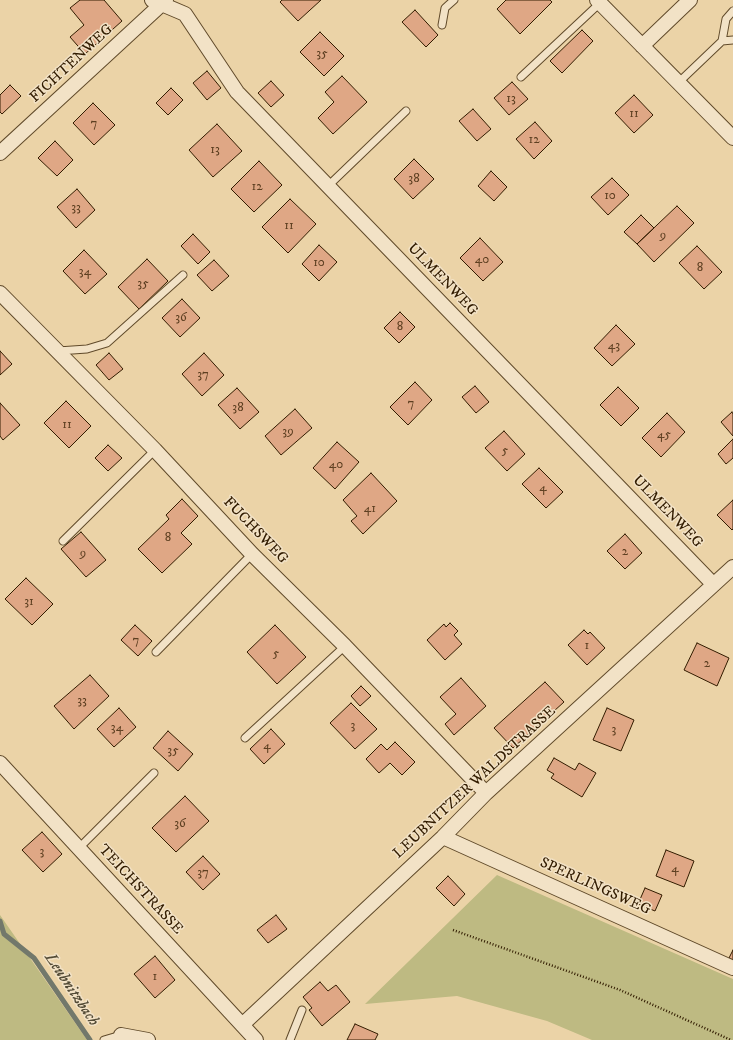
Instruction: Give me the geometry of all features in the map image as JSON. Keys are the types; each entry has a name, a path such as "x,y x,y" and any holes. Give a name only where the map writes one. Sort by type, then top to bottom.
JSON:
{"street":[{"path":"642,46 690,0"},
{"name":"FICHTENWEG","path":"0,153 160,1"},
{"name":"ULMENWEG","path":"160,1 185,14 237,92 713,584"},
{"path":"598,1 733,138"},
{"name":"FUCHSWEG","path":"0,293 155,450 252,554 345,646 486,793"},
{"name":"LEUBNITZER WALDSTRASSE","path":"242,1025 443,837 486,793 733,567"},
{"name":"TEICHSTRASSE","path":"0,763 256,1040"},
{"name":"SPERLINGSWEG","path":"443,837 733,968"},
{"path":"121,1035 148,1040"}],"lane":[{"path":"442,25 445,8 454,0"},
{"path":"520,77 598,1"},
{"path":"678,83 722,41 726,19 733,12"},
{"path":"722,41 733,40"},
{"path":"328,186 406,111"},
{"path":"58,352 87,349 107,343 183,275"},
{"path":"63,541 155,450"},
{"path":"156,652 252,554"},
{"path":"245,738 345,646"},
{"path":"79,848 154,773"},
{"path":"290,1040 302,1010"},
{"path":"104,1040 121,1035"}],"path":[{"path":"453,930 620,990 731,1040"}],"shaded area":[{"path":"497,875 733,979 733,1040 592,1040 547,1021 457,996 365,1004"},
{"path":"0,915 87,1040 0,1040"}],"building":[{"path":"80,0 104,0 122,21 85,54 70,37 84,25 70,8"},
{"path":"282,0 321,0 298,21 280,2"},
{"path":"506,0 550,0 552,2 520,34 497,9"},
{"path":"415,10 438,35 426,47 402,22"},
{"path":"582,30 593,41 562,73 550,61"},
{"path":"320,32 344,56 324,76 300,52"},
{"path":"207,71 221,88 207,100 193,83"},
{"path":"342,76 367,102 333,134 318,118 334,102 325,92"},
{"path":"271,81 284,95 271,107 258,93"},
{"path":"512,82 528,99 509,115 494,98"},
{"path":"10,85 21,96 2,114 0,112 0,95"},
{"path":"171,88 183,100 168,115 156,103"},
{"path":"634,95 653,115 634,133 615,113"},
{"path":"93,103 115,125 94,145 73,123"},
{"path":"473,109 491,129 477,141 459,121"},
{"path":"535,122 552,141 534,159 516,139"},
{"path":"217,124 242,151 213,177 189,150"},
{"path":"55,141 73,160 57,176 38,158"},
{"path":"414,159 434,179 413,199 394,179"},
{"path":"259,161 282,185 254,212 231,189"},
{"path":"491,171 507,187 494,201 478,186"},
{"path":"612,178 629,195 608,215 591,197"},
{"path":"77,189 95,210 76,228 57,207"},
{"path":"290,199 316,224 288,253 262,227"},
{"path":"677,206 694,223 654,262 637,244"},
{"path":"641,215 654,228 637,244 624,232"},
{"path":"193,234 210,252 198,264 181,246"},
{"path":"480,238 503,262 483,281 460,258"},
{"path":"319,245 337,262 319,281 302,264"},
{"path":"697,246 722,272 704,289 679,263"},
{"path":"84,250 107,274 85,294 63,271"},
{"path":"147,259 168,281 139,309 118,287"},
{"path":"214,260 229,276 212,291 197,275"},
{"path":"182,299 200,318 180,337 162,318"},
{"path":"400,312 415,327 399,343 384,328"},
{"path":"616,325 635,344 612,366 594,348"},
{"path":"0,351 12,364 0,375"},
{"path":"109,353 123,369 109,380 96,365"},
{"path":"204,353 224,375 202,396 182,374"},
{"path":"415,382 432,400 408,425 390,407"},
{"path":"475,386 489,402 476,413 462,397"},
{"path":"618,387 639,408 621,426 600,405"},
{"path":"237,388 259,412 240,429 218,405"},
{"path":"66,401 91,426 69,448 44,423"},
{"path":"0,403 20,425 3,440 0,436"},
{"path":"295,409 312,428 281,455 265,436"},
{"path":"732,412 733,414 733,436 721,422"},
{"path":"667,413 685,432 661,457 642,438"},
{"path":"504,431 525,454 507,471 485,448"},
{"path":"733,439 733,458 726,464 718,454"},
{"path":"337,442 359,462 335,489 313,468"},
{"path":"108,445 122,458 108,471 95,458"},
{"path":"539,468 563,492 546,508 522,484"},
{"path":"371,473 397,501 363,534 351,521 357,516 343,500"},
{"path":"182,499 198,516 181,533 192,544 162,573 138,549 169,519 166,515"},
{"path":"733,500 733,529 732,530 717,515"},
{"path":"81,532 106,560 86,577 61,549"},
{"path":"625,534 642,553 625,569 607,551"},
{"path":"26,578 53,604 32,625 5,599"},
{"path":"450,623 458,631 454,635 462,644 445,660 427,640 444,624 446,627"},
{"path":"135,625 152,641 138,656 121,640"},
{"path":"275,625 306,657 277,684 247,652"},
{"path":"584,630 588,634 590,632 605,648 587,665 568,645"},
{"path":"697,643 729,658 717,686 684,670"},
{"path":"90,675 109,696 74,729 54,706"},
{"path":"461,678 486,706 454,735 445,724 456,714 440,697"},
{"path":"545,682 564,702 513,748 494,728"},
{"path":"361,686 371,696 360,706 351,696"},
{"path":"351,703 377,729 355,749 330,723"},
{"path":"119,708 136,727 114,747 97,729"},
{"path":"607,708 634,720 621,751 593,740"},
{"path":"271,729 285,744 264,764 250,749"},
{"path":"168,731 193,754 178,771 153,748"},
{"path":"395,742 415,762 402,775 390,763 379,773 366,759 381,744 387,750"},
{"path":"554,758 575,770 579,763 596,773 582,797 551,778 554,774 547,770"},
{"path":"185,796 209,821 176,852 152,828"},
{"path":"42,832 62,854 43,872 22,850"},
{"path":"666,850 694,861 684,887 656,876"},
{"path":"203,856 220,874 203,890 186,872"},
{"path":"448,876 465,894 454,906 436,888"},
{"path":"645,888 662,895 655,911 638,904"},
{"path":"276,915 287,929 268,943 257,930"},
{"path":"733,950 733,960 729,958"},
{"path":"155,956 175,980 155,998 134,974"},
{"path":"320,982 328,991 336,985 350,1002 322,1026 309,1010 312,1008 303,997"},
{"path":"355,1024 378,1034 375,1040 347,1040"}],"waterway":[{"name":"Leubnitzbach","path":"0,921 4,934 34,958 90,1040"}]}
